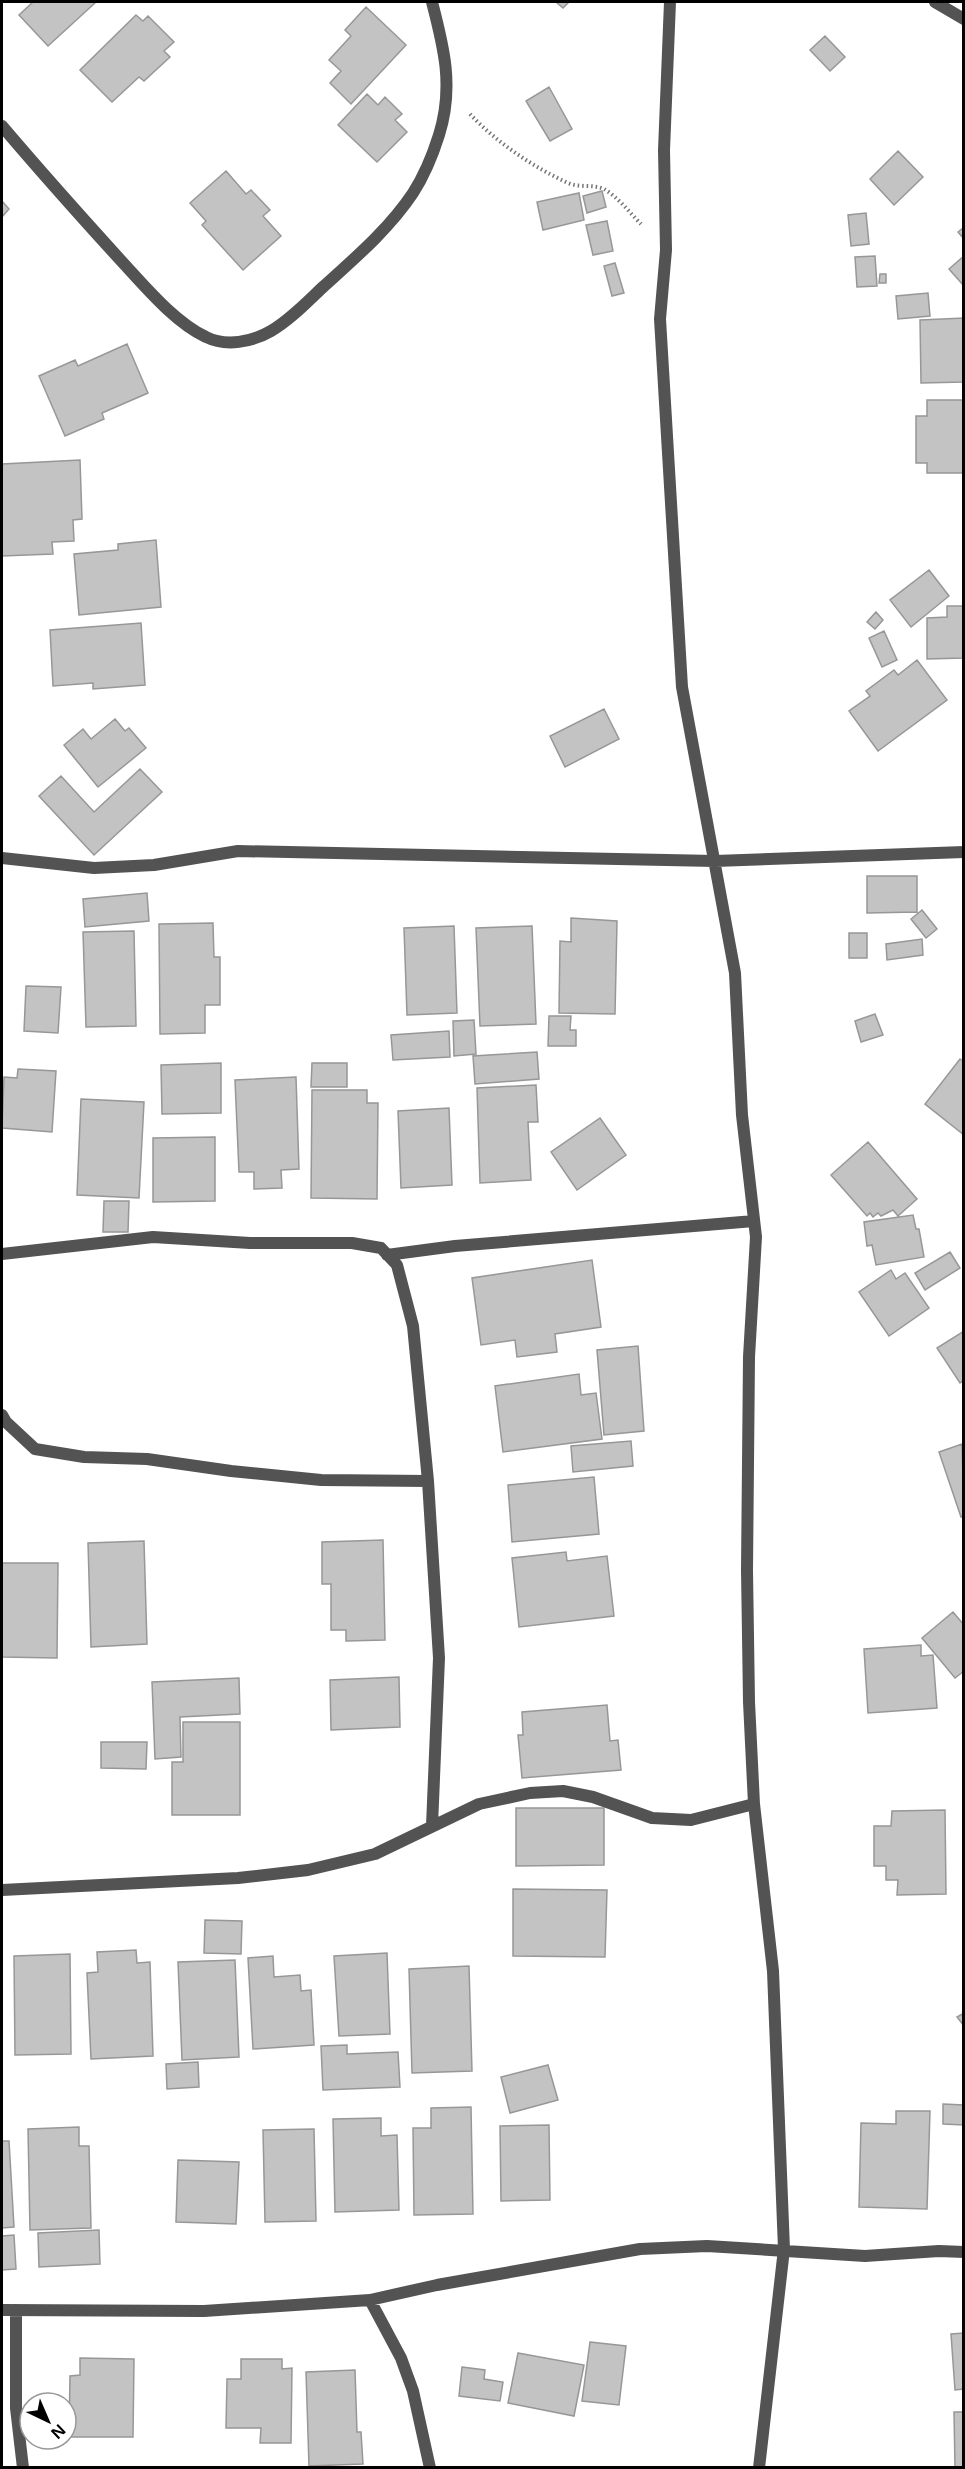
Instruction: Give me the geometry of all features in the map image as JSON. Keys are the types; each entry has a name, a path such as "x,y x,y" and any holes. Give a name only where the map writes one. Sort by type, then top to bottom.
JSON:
{"street":[{"path":"2,126 156,298 206,337 223,343 241,342 270,331 302,307 363,251 414,192 440,135 448,92 444,51 432,2"},
{"path":"670,2 664,150 666,250 660,319 682,687 735,973 742,1115 756,1237 749,1357 747,1570 754,1804 773,1971 784,2249 759,2468"},
{"path":"935,2 963,19"},
{"path":"2,858 94,868 154,865 238,851 715,861 963,852"},
{"path":"387,1255 455,1246 754,1221"},
{"path":"2,1254 153,1237 250,1243 352,1243 381,1248 397,1265 413,1326 428,1481 439,1658 432,1827"},
{"path":"2,1415 35,1449 84,1456 147,1459 231,1471 321,1480 428,1481"},
{"path":"2,1890 238,1878 308,1870 375,1854 479,1804 530,1793 563,1791 593,1797 652,1818 691,1820 754,1804"},
{"path":"2,2310 204,2311 370,2300 437,2285 639,2249 707,2246 784,2249 865,2256 939,2251 963,2252"},
{"path":"370,2300 401,2358 413,2391 430,2468"},
{"path":"16,2310 16,2408 23,2468"}],"path":[{"path":"448,92 478,123 517,153 568,183 596,186 610,194 666,250"}],"building":[{"path":"33,2 96,2 48,46 19,15"},
{"path":"556,2 569,2 563,8"},
{"path":"366,7 406,45 351,104 330,83 341,71 329,60 351,36 345,30"},
{"path":"136,15 143,21 148,16 174,42 164,51 170,57 144,81 139,77 112,102 80,70"},
{"path":"825,36 845,57 830,71 810,50"},
{"path":"549,87 572,129 550,141 526,101"},
{"path":"367,94 378,105 385,97 402,114 395,120 407,132 377,162 338,125"},
{"path":"898,151 923,177 894,205 870,179"},
{"path":"226,171 246,194 251,190 270,210 263,216 281,236 243,270 202,225 206,221 190,203"},
{"path":"602,191 606,207 587,213 583,196"},
{"path":"579,193 584,220 543,230 537,202"},
{"path":"2,201 9,209 2,217"},
{"path":"866,213 869,244 851,246 848,215"},
{"path":"607,221 613,251 593,255 586,225"},
{"path":"964,227 964,239 958,232"},
{"path":"875,256 877,286 857,287 855,257"},
{"path":"964,256 964,286 949,269"},
{"path":"615,263 624,293 612,296 604,266"},
{"path":"880,274 886,274 886,283 879,283"},
{"path":"928,293 930,316 898,319 896,296"},
{"path":"964,318 964,382 921,383 920,320"},
{"path":"127,344 148,393 102,413 104,419 65,436 39,376 75,360 78,366"},
{"path":"927,400 964,400 964,473 927,473 927,463 916,463 916,416 927,416"},
{"path":"80,460 82,519 73,520 74,541 52,542 53,554 2,556 2,464"},
{"path":"156,540 161,607 79,615 74,554 118,550 118,544"},
{"path":"929,570 949,596 911,627 890,600"},
{"path":"947,606 964,606 964,658 927,659 927,618 947,617"},
{"path":"876,612 883,620 875,629 867,622"},
{"path":"141,623 145,685 93,689 93,683 53,686 50,630"},
{"path":"884,631 897,660 882,667 869,638"},
{"path":"917,660 947,700 878,751 849,711 870,696 866,691 894,670 898,675"},
{"path":"604,709 619,739 565,767 550,736"},
{"path":"115,719 125,731 129,728 146,748 98,787 64,745 83,729 91,739"},
{"path":"140,769 162,792 94,855 39,796 61,776 94,812"},
{"path":"867,876 917,876 917,912 867,913"},
{"path":"147,893 149,921 85,927 83,899"},
{"path":"922,910 937,929 926,938 911,919"},
{"path":"571,918 617,921 615,1014 559,1013 560,941 571,942"},
{"path":"213,923 214,957 220,957 220,1005 205,1005 205,1033 160,1034 159,924"},
{"path":"454,926 457,1013 407,1015 404,928"},
{"path":"532,926 536,1024 480,1026 476,928"},
{"path":"134,931 136,1026 86,1027 83,932"},
{"path":"849,933 867,933 867,958 849,958"},
{"path":"922,939 923,955 887,960 886,944"},
{"path":"26,986 61,987 58,1033 24,1031"},
{"path":"875,1014 883,1035 861,1042 855,1021"},
{"path":"549,1016 571,1016 570,1030 576,1030 576,1046 548,1046"},
{"path":"474,1020 476,1054 454,1056 453,1021"},
{"path":"449,1031 450,1057 393,1060 391,1035"},
{"path":"537,1052 539,1079 475,1084 473,1056"},
{"path":"960,1059 964,1062 964,1135 925,1104"},
{"path":"221,1063 221,1113 162,1114 161,1065"},
{"path":"312,1063 347,1063 347,1087 311,1087"},
{"path":"18,1069 56,1071 52,1132 2,1128 4,1077 17,1078"},
{"path":"296,1077 299,1169 281,1170 282,1188 254,1189 254,1172 239,1172 235,1080"},
{"path":"536,1085 538,1122 528,1122 531,1180 480,1183 477,1088"},
{"path":"312,1090 367,1090 367,1103 378,1103 377,1199 311,1198"},
{"path":"81,1099 144,1102 139,1198 77,1195"},
{"path":"449,1108 452,1185 401,1188 398,1111"},
{"path":"600,1118 626,1155 577,1190 551,1152"},
{"path":"215,1137 215,1201 153,1202 153,1138"},
{"path":"868,1142 917,1199 898,1216 893,1210 881,1216 878,1213 873,1217 870,1213 867,1216 831,1175"},
{"path":"104,1201 129,1201 128,1232 103,1232"},
{"path":"913,1215 916,1229 919,1229 924,1257 876,1265 872,1245 867,1246 864,1222"},
{"path":"950,1252 960,1268 925,1290 915,1273"},
{"path":"592,1260 601,1327 555,1334 557,1352 517,1357 515,1340 481,1345 472,1278"},
{"path":"891,1270 896,1279 905,1273 929,1308 889,1336 859,1292"},
{"path":"964,1331 964,1380 960,1383 937,1348"},
{"path":"638,1346 644,1431 604,1435 597,1350"},
{"path":"579,1374 581,1395 596,1393 602,1439 503,1452 495,1386"},
{"path":"631,1441 633,1466 573,1472 571,1446"},
{"path":"962,1444 964,1516 961,1517 939,1452"},
{"path":"594,1477 599,1534 512,1542 508,1485"},
{"path":"383,1540 385,1640 346,1641 346,1630 331,1630 331,1584 322,1584 322,1542"},
{"path":"144,1541 147,1644 91,1647 88,1543"},
{"path":"566,1552 567,1561 607,1556 614,1616 519,1627 512,1558"},
{"path":"2,1563 58,1563 57,1658 2,1657"},
{"path":"953,1612 964,1625 964,1671 955,1678 922,1638"},
{"path":"921,1645 921,1656 933,1655 937,1708 868,1713 864,1649"},
{"path":"399,1677 400,1727 331,1730 330,1680"},
{"path":"239,1678 240,1714 180,1717 181,1757 155,1759 152,1682"},
{"path":"607,1705 610,1741 618,1740 621,1770 522,1778 518,1735 523,1735 522,1712"},
{"path":"183,1722 240,1722 240,1815 172,1815 172,1762 183,1762"},
{"path":"101,1742 147,1742 146,1769 101,1768"},
{"path":"516,1808 604,1808 604,1865 516,1866"},
{"path":"945,1810 946,1894 897,1895 898,1880 886,1880 886,1866 874,1866 874,1826 891,1826 892,1811"},
{"path":"513,1889 607,1890 605,1957 513,1956"},
{"path":"205,1920 242,1921 241,1954 204,1953"},
{"path":"136,1950 137,1963 150,1962 153,2056 91,2059 87,1973 98,1972 97,1952"},
{"path":"387,1953 390,2034 339,2036 334,1956"},
{"path":"70,1954 71,2054 15,2055 14,1956"},
{"path":"273,1956 274,1977 300,1975 301,1991 311,1990 314,2045 253,2049 248,1958"},
{"path":"235,1960 239,2057 182,2060 178,1962"},
{"path":"469,1966 472,2071 412,2073 409,1969"},
{"path":"964,2013 964,2026 957,2017"},
{"path":"347,2045 347,2054 398,2052 400,2087 323,2090 321,2046"},
{"path":"198,2062 199,2087 167,2089 166,2064"},
{"path":"548,2065 558,2100 510,2113 501,2077"},
{"path":"943,2104 964,2105 964,2125 943,2124"},
{"path":"471,2107 473,2214 414,2215 413,2128 431,2128 431,2108"},
{"path":"896,2111 930,2111 927,2209 859,2207 861,2123 896,2124"},
{"path":"381,2118 381,2136 397,2135 399,2210 335,2212 333,2119"},
{"path":"549,2125 550,2200 501,2201 500,2126"},
{"path":"79,2127 79,2146 89,2146 91,2228 30,2230 28,2129"},
{"path":"314,2129 316,2221 265,2222 263,2130"},
{"path":"2,2141 9,2141 14,2227 2,2228"},
{"path":"178,2160 239,2162 236,2224 176,2222"},
{"path":"99,2230 100,2264 39,2267 38,2233"},
{"path":"14,2235 16,2269 2,2270 2,2236"},
{"path":"964,2333 964,2389 955,2390 951,2334"},
{"path":"590,2342 626,2346 619,2405 582,2401"},
{"path":"518,2353 584,2365 574,2416 508,2403"},
{"path":"80,2358 134,2359 133,2437 78,2437 78,2391 70,2391 70,2376 80,2375"},
{"path":"241,2359 282,2359 282,2369 292,2368 291,2443 260,2443 261,2428 226,2428 227,2379 241,2379"},
{"path":"462,2367 485,2370 484,2379 503,2382 500,2401 459,2396"},
{"path":"355,2370 357,2432 361,2432 363,2464 309,2466 306,2372"},
{"path":"954,2412 964,2412 964,2468 955,2468"}]}
